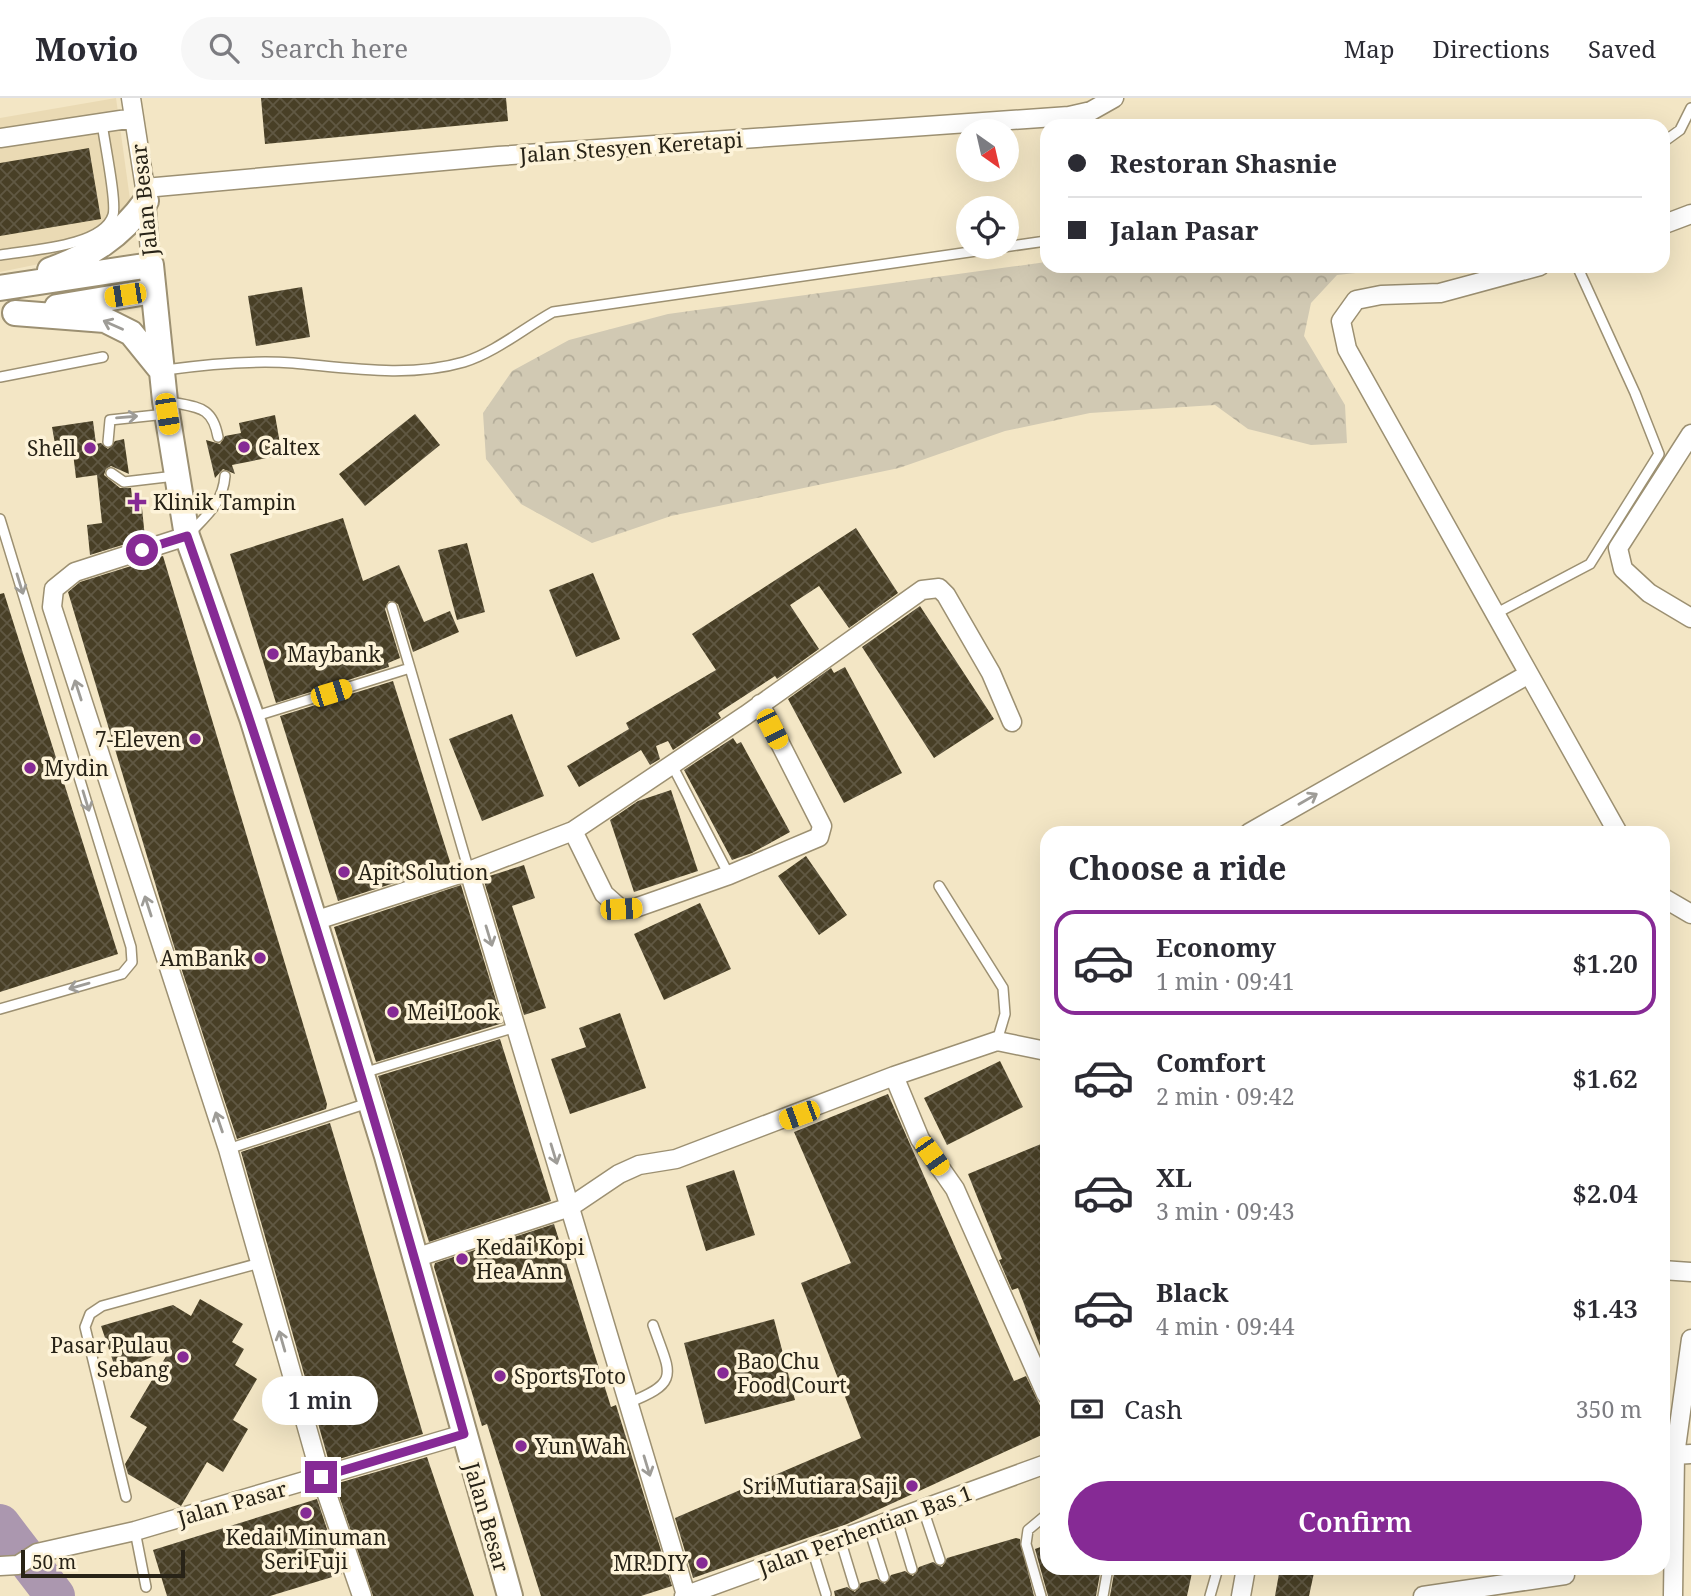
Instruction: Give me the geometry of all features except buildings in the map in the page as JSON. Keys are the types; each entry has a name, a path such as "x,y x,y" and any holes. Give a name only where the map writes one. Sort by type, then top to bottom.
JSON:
{"street":[{"name":"Jalan Besar","path":"131,98 146,194 166,407 187,536 251,718 370,1103 510,1596"},
{"name":"Jalan Stesyen Keretapi","path":"146,194 498,156 1069,116 1091,111 1114,98"},
{"path":"0,138 134,118"},
{"path":"3,287 87,254 130,224 146,194"},
{"path":"1670,223 1690,217"},
{"path":"3,287 151,265"},
{"path":"1515,273 1440,293 1381,295 1356,300 1341,321 1347,349 1527,675 1614,826"},
{"path":"7,315 153,291"},
{"path":"7,315 104,320 131,333 162,370"},
{"path":"1691,433 1618,548 1623,569 1649,593 1691,618"},
{"path":"187,536 75,572 54,589 52,607 228,1149 321,1477 362,1596"},
{"path":"314,921 469,871 573,831 922,590 939,588 946,595 992,673 1013,722"},
{"path":"1261,826 1527,675"},
{"path":"573,831 604,894 621,909 635,908 729,875 818,837 822,826 760,704"},
{"path":"469,871 685,1596"},
{"path":"1670,902 1691,914"},
{"path":"415,1258 570,1207 619,1174 639,1165 676,1160 894,1076 997,1041 1040,1050"},
{"path":"894,1076 920,1139 955,1189 1040,1380"},
{"path":"1670,1271 1691,1272"},
{"path":"1673,1596 1676,1453 1691,1339"},
{"name":"Jalan Pasar","path":"9,1565 37,1553 135,1531 464,1434"},
{"name":"Jalan Perhentian Bas 1","path":"685,1596 1040,1466"},
{"path":"1241,1596 1245,1575"},
{"path":"1426,1596 1565,1575"}],"lane":[{"path":"1670,137 1680,130 1691,108"},
{"path":"0,255 81,241 103,231 114,213 102,122"},
{"path":"162,370 229,361 293,363 354,370 415,369 464,362 497,347 552,312 1040,242"},
{"path":"1494,615 1590,564 1659,454 1635,393 1580,273"},
{"path":"0,377 103,357"},
{"path":"108,442 110,420 166,407 208,411 215,420 218,437"},
{"path":"111,473 124,482 177,476"},
{"path":"187,536 218,504 223,493 225,476"},
{"path":"0,519 127,934 132,962 121,974 0,1009"},
{"path":"393,607 469,871"},
{"path":"251,718 410,668"},
{"path":"672,765 729,875"},
{"path":"939,886 1003,988 1005,1014 997,1041"},
{"path":"361,1074 516,1027"},
{"path":"228,1149 370,1103"},
{"path":"126,1497 85,1326 90,1314 102,1306 260,1262"},
{"path":"628,1404 655,1392 667,1380 669,1372 653,1325"},
{"path":"923,1509 940,1560"},
{"path":"897,1519 912,1569"},
{"path":"1040,1520 1028,1530 1026,1544 1041,1596"},
{"path":"869,1529 884,1577"},
{"path":"135,1531 146,1587"},
{"path":"840,1539 854,1585"},
{"path":"812,1549 826,1594"},
{"path":"1103,1596 1107,1575"},
{"path":"1210,1596 1215,1575"}],"shaded area":[{"path":"116,98 132,214 78,256 0,272 0,118"}],"green space":[{"path":"1040,263 1040,273 1356,273 1337,275 1311,303 1304,336 1345,405 1347,443 1311,445 1248,429 1215,405 1090,413 1005,431 899,468 671,516 592,543 521,504 486,459 483,413 512,371 569,340 668,314"}],"waterway":[{"path":"0,1524 55,1596"}],"place":[{"name":"Caltex","path":"244,447"},
{"name":"Shell","path":"90,448"},
{"name":"Klinik Tampin","path":"137,502"},
{"name":"Maybank","path":"273,654"},
{"name":"7-Eleven","path":"195,739"},
{"name":"Mydin","path":"30,768"},
{"name":"Apit Solution","path":"344,872"},
{"name":"AmBank","path":"260,958"},
{"name":"Mei Look","path":"393,1012"},
{"name":"Kedai Kopi Hea Ann","path":"462,1259"},
{"name":"Pasar Pulau Sebang","path":"183,1357"},
{"name":"Bao Chu Food Court","path":"723,1373"},
{"name":"Sports Toto","path":"500,1376"},
{"name":"Yun Wah","path":"521,1446"},
{"name":"Sri Mutiara Saji","path":"912,1486"},
{"name":"Kedai Minuman Seri Fuji","path":"306,1513"},
{"name":"MR.DIY","path":"702,1563"}],"route":[{"path":"142,550 187,536 251,718 387,1156 464,1434 321,1477"}]}
